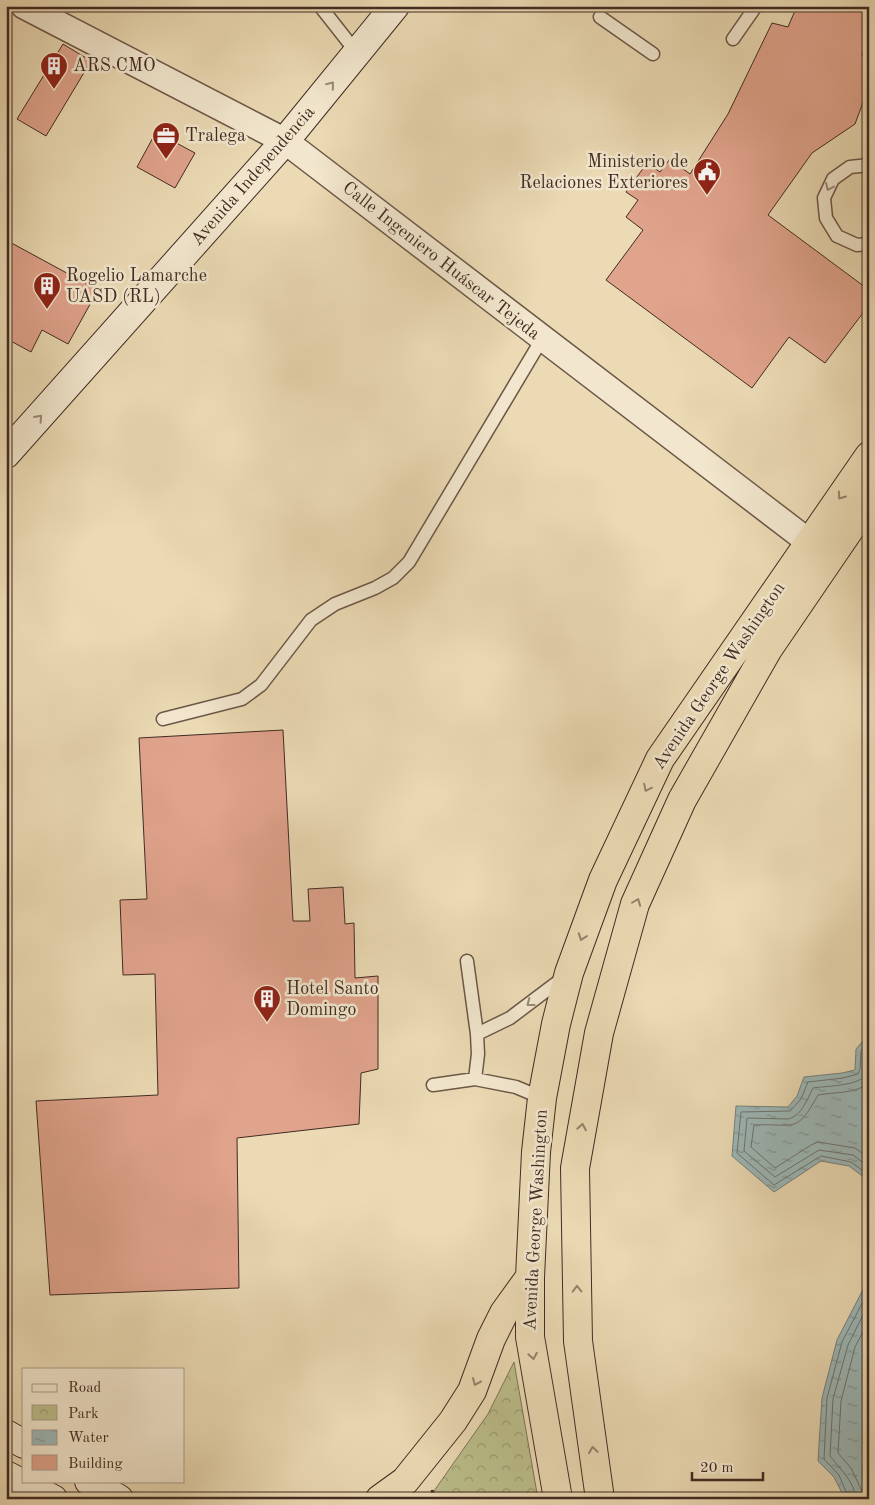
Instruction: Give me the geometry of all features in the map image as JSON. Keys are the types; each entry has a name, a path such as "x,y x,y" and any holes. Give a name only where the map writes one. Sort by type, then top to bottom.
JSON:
{"highway":[{"name":"Avenida George Washington","path":"600,1499 578,1341 575,1168 599,1033 636,904 682,800 768,649 869,456"},
{"name":"Avenida George Washington","path":"558,1499 530,1337 530,1277 536,1152 542,1098 556,1024 570,973 603,880 660,760 819,551 869,501"},
{"path":"380,1499 405,1481 453,1421 472,1391 491,1339 504,1313 530,1277"}],"main road":[{"name":"Avenida Independencia","path":"6,454 285,141 395,6"},
{"path":"6,1434 22,1443"},
{"path":"6,1475 53,1499"},
{"path":"90,1482 119,1499"}],"street":[{"name":"Calle Ingeniero Huáscar Tejeda","path":"24,6 285,141 819,551"}],"lane":[{"path":"320,6 357,53"},
{"path":"733,39 756,6"},
{"path":"600,17 653,54"},
{"path":"869,165 850,166 833,179 824,198 826,218 837,236 856,245 869,244"},
{"path":"163,719 242,700 261,685 311,620 335,604 375,588 393,578 409,562 542,338"},
{"path":"467,962 477,1034 478,1054 475,1079"},
{"path":"477,1034 510,1018 570,973"},
{"path":"432,1085 475,1079 516,1086 542,1098"}],"green space":[{"path":"514,1362 538,1499 421,1499 434,1491 488,1414"}],"water":[{"path":"869,1034 869,1181 849,1166 821,1161 774,1192 732,1156 736,1106 788,1107 797,1096 804,1077 855,1070 856,1049"},
{"path":"869,1278 869,1499 845,1499 834,1477 818,1461 822,1398 837,1340"}],"building":[{"name":"Ministerio de Relaciones Exteriores","path":"797,6 819,6 832,10 833,6 869,6 869,41 862,55 869,59 869,86 855,124 812,153 768,215 869,290 869,305 825,363 789,337 752,388 606,280 643,230 626,217 638,200 626,192 647,163 660,172 670,159 690,174 728,114 772,23 788,27"},
{"name":"ARS CMO","path":"63,44 91,61 46,136 17,119"},
{"name":"Tralega","path":"156,132 195,153 175,188 137,167"},
{"name":"Rogelio Lamarche UASD (RL)","path":"6,240 98,290 68,344 42,330 31,352 7,339 6,341"},
{"name":"Hotel Santo Domingo","path":"283,730 293,921 310,921 308,889 343,887 345,924 354,923 355,978 378,976 378,1069 361,1073 359,1124 237,1138 239,1288 50,1295 36,1101 158,1095 155,974 123,975 120,900 147,899 139,738"}],"place":[{"name":"ARS CMO","path":"54,90"},
{"name":"Tralega","path":"166,160"},
{"name":"Ministerio de Relaciones Exteriores","path":"707,196"},
{"name":"Rogelio Lamarche UASD (RL)","path":"47,310"},
{"name":"Hotel Santo Domingo","path":"267,1023"}]}
